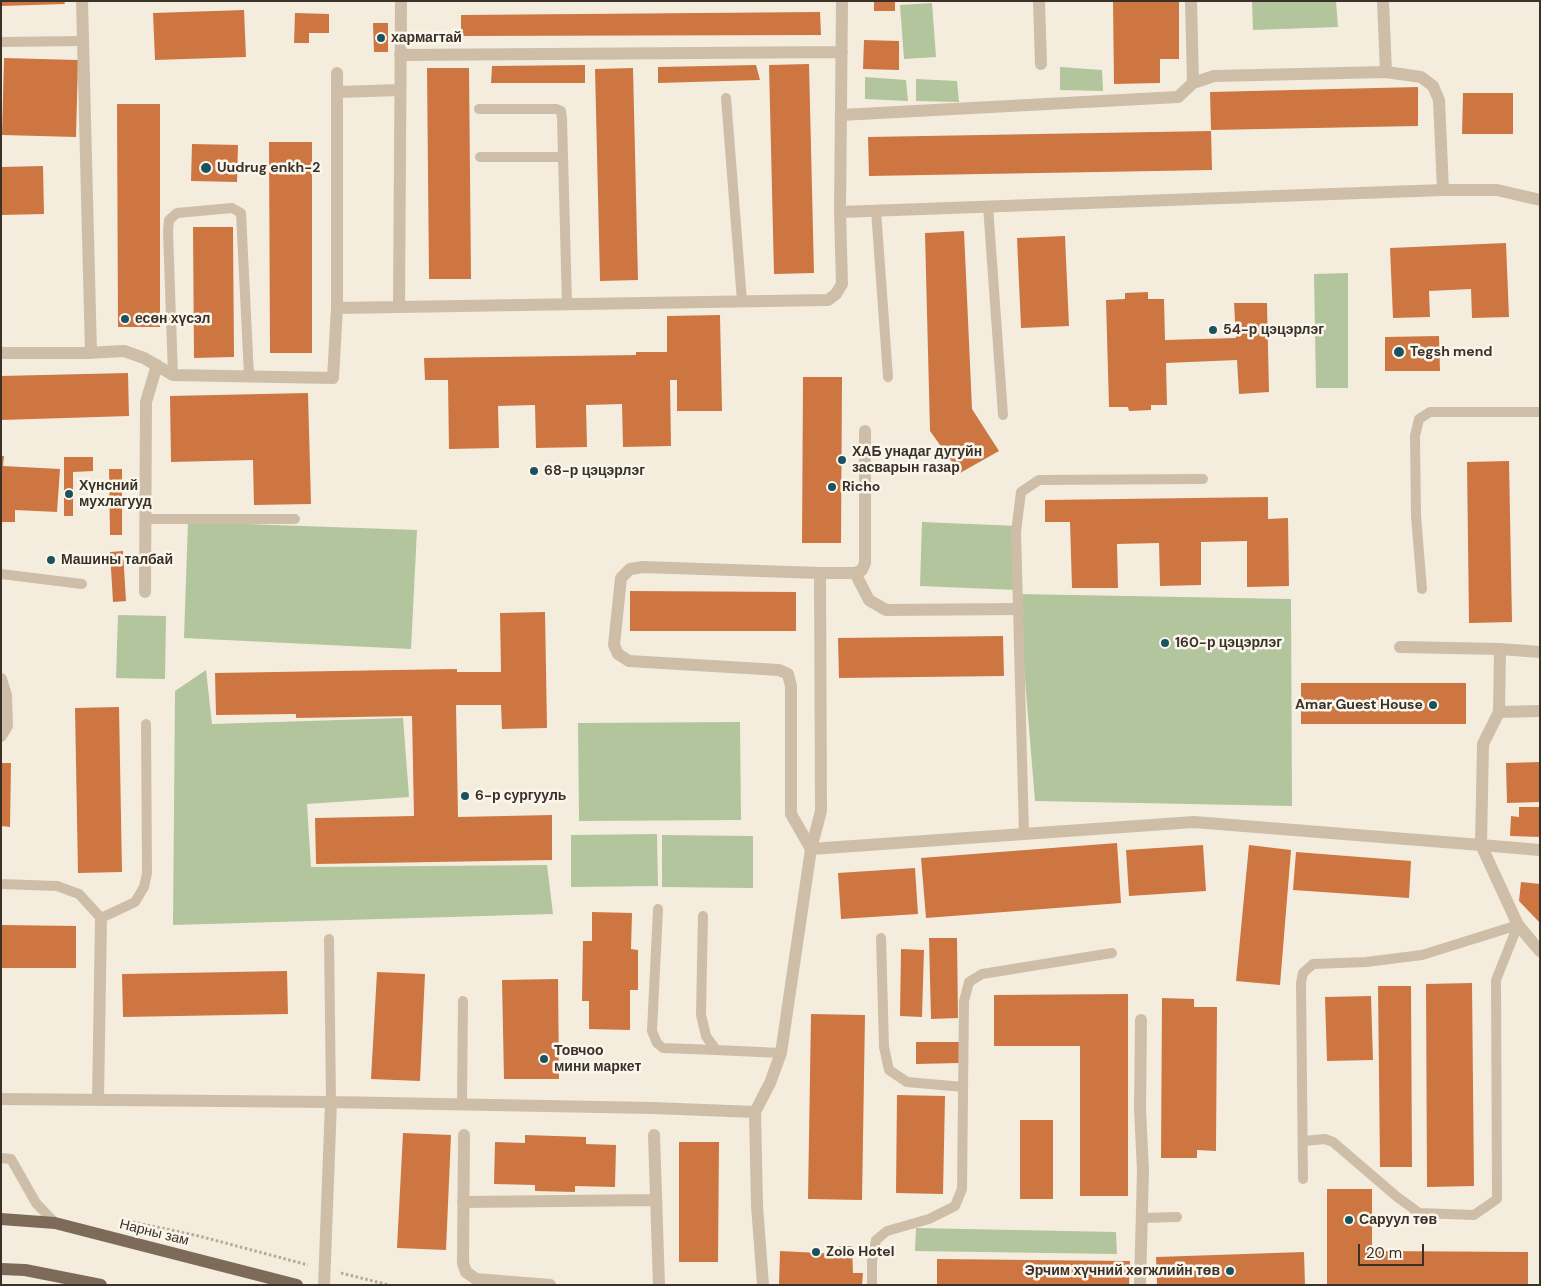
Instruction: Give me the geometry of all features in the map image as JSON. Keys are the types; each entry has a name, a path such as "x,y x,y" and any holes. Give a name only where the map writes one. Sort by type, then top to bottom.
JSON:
{"main road":[{"name":"Нарны зам","path":"1,1219 56,1223 297,1285"},
{"path":"1,1269 24,1270 101,1285"}],"street":[{"path":"82,1 91,353"},
{"path":"399,307 401,1"},
{"path":"337,308 828,300 836,294 842,284 840,212 842,1"},
{"path":"1039,1 1041,64"},
{"path":"1192,1 1193,83"},
{"path":"1383,1 1386,72"},
{"path":"400,55 842,52"},
{"path":"841,115 1178,97 1193,83 1214,76 1386,72 1421,78 1433,86 1439,100 1443,190"},
{"path":"1,353 124,351 144,358 173,375 333,378 337,308 337,73"},
{"path":"338,92 400,90"},
{"path":"840,212 1443,190 1497,190 1540,200"},
{"path":"145,592 146,402 157,366"},
{"path":"811,849 791,814 791,686 788,674 779,670 629,661 618,654 614,645 621,578 630,570 643,567 820,573 855,573 862,570 865,563 865,431"},
{"path":"763,1285 756,1206 755,1112 770,1083 781,1053 811,849 821,811 820,573"},
{"path":"855,573 869,600 886,610 1018,609"},
{"path":"1400,646 1540,652"},
{"path":"1500,649 1499,712 1482,744 1482,845 1518,925 1540,951"},
{"path":"1,679 6,695 7,726 1,736"},
{"path":"1499,712 1540,711"},
{"path":"811,849 1194,822 1540,850"},
{"path":"98,1100 101,918"},
{"path":"1140,1285 1143,1171 1140,1109 1141,1020"},
{"path":"1,1099 462,1104 755,1112"},
{"path":"324,1285 331,1102"},
{"path":"464,1135 463,1263 466,1272 476,1279 550,1285"},
{"path":"654,1135 659,1285"},
{"path":"463,1202 656,1200"}],"lane":[{"path":"1,42 83,41"},
{"path":"726,98 742,301"},
{"path":"479,109 556,109 561,112 564,157 567,304"},
{"path":"480,157 564,157"},
{"path":"988,206 1003,415"},
{"path":"173,375 169,220 177,213 232,208 241,214 249,376"},
{"path":"876,210 888,378"},
{"path":"1422,589 1416,516 1415,436 1419,419 1430,412 1540,412"},
{"path":"1024,834 1016,532 1021,492 1039,480 1203,479"},
{"path":"146,519 296,519"},
{"path":"1,574 82,584"},
{"path":"1,884 57,886 79,894 101,918 135,902 144,887 148,874 146,724"},
{"path":"658,909 652,1031 657,1043 663,1048 781,1053"},
{"path":"703,916 701,1015 706,1036 716,1050"},
{"path":"1303,1179 1301,983 1303,973 1313,964 1366,962 1422,955 1518,925"},
{"path":"1304,1141 1325,1139 1333,1142 1396,1196 1419,1213 1474,1215 1497,1199 1496,980 1518,925"},
{"path":"881,938 884,1047 889,1070 907,1082 963,1087"},
{"path":"329,939 331,1102"},
{"path":"872,1285 872,1261 876,1240 887,1231 929,1219 955,1206 962,1189 964,1001 970,982 982,974 1112,953"},
{"path":"462,1104 463,1000"},
{"path":"1,1158 11,1159 36,1203 56,1223"},
{"path":"1142,1218 1177,1217"}],"path":[{"path":"122,1220 199,1236 389,1285"}],"green space":[{"path":"1252,1 1336,1 1338,27 1253,30"},
{"path":"932,3 936,57 904,59 900,5"},
{"path":"1060,67 1102,70 1103,91 1060,90"},
{"path":"865,77 906,80 908,101 865,99"},
{"path":"916,79 957,81 959,102 916,101"},
{"path":"1348,273 1348,388 1316,388 1314,274"},
{"path":"188,522 417,530 411,649 184,638"},
{"path":"922,522 1018,526 1017,590 920,586"},
{"path":"1018,594 1291,599 1292,806 1035,801"},
{"path":"118,615 166,616 165,679 116,678"},
{"path":"206,670 212,724 403,718 409,797 307,804 311,867 547,865 553,914 173,925 175,691"},
{"path":"740,722 741,820 579,821 578,723"},
{"path":"657,834 658,886 571,887 571,835"},
{"path":"662,835 753,836 753,888 662,887"},
{"path":"916,1228 1116,1232 1117,1254 915,1251"}],"building":[{"path":"1,1 64,1 65,4 1,6"},
{"path":"874,1 895,1 895,11 874,11"},
{"path":"1113,1 1179,1 1179,59 1160,59 1160,83 1114,84"},
{"path":"244,10 246,57 155,60 153,13"},
{"path":"820,12 821,35 461,36 461,15"},
{"path":"295,13 329,14 329,33 309,33 309,43 294,43"},
{"name":"хармагтай","path":"373,23 388,23 388,52 374,52"},
{"path":"864,40 899,41 899,70 863,69"},
{"path":"4,58 78,60 76,137 2,135"},
{"path":"809,64 814,273 774,274 769,65"},
{"path":"585,65 585,83 491,83 492,66"},
{"path":"756,65 760,80 658,83 658,67"},
{"path":"427,68 469,68 471,279 429,279"},
{"path":"633,68 638,280 600,281 595,69"},
{"path":"1418,87 1418,126 1211,130 1210,92"},
{"path":"1463,93 1513,93 1513,134 1462,134"},
{"path":"117,104 160,104 160,327 118,327"},
{"path":"1211,131 1212,170 869,176 868,137"},
{"path":"269,142 312,142 312,353 270,353"},
{"path":"192,144 238,145 237,182 191,181"},
{"path":"43,166 44,214 1,215 1,167"},
{"path":"193,227 233,227 234,357 194,358"},
{"path":"964,231 972,409 999,451 960,473 930,431 925,233"},
{"path":"1065,236 1069,326 1021,328 1017,238"},
{"path":"1506,243 1509,317 1472,318 1471,289 1429,291 1430,317 1393,318 1390,248"},
{"path":"1148,292 1148,299 1164,299 1165,340 1236,338 1234,303 1267,303 1269,392 1239,394 1237,360 1166,363 1167,405 1151,405 1151,410 1129,411 1128,407 1109,407 1106,300 1125,299 1125,293"},
{"path":"720,315 722,411 677,411 677,380 670,380 671,446 623,447 622,404 586,405 587,447 536,448 535,405 498,406 499,448 449,449 448,380 425,380 424,358 636,355 636,352 667,352 667,316"},
{"path":"1439,336 1440,371 1385,371 1385,337"},
{"path":"128,373 129,416 1,420 1,376"},
{"path":"803,377 842,377 841,543 802,543"},
{"path":"308,393 311,504 254,505 253,460 171,462 170,396"},
{"path":"1,456 4,456 3,466 60,469 57,512 15,510 15,522 1,522"},
{"name":"Хүнсний мухлагууд","path":"64,457 93,457 93,471 73,472 73,516 64,516"},
{"path":"1509,461 1512,622 1469,623 1467,462"},
{"path":"109,469 122,469 122,535 110,535"},
{"path":"1268,497 1268,519 1288,518 1289,586 1247,587 1247,541 1201,542 1201,585 1160,586 1159,543 1117,544 1118,588 1072,588 1070,522 1045,522 1045,500"},
{"path":"123,551 126,601 113,602 110,552"},
{"path":"630,591 796,592 796,631 630,631"},
{"path":"545,612 547,728 502,729 501,705 456,705 458,817 552,815 552,860 316,864 315,818 414,816 412,716 296,718 296,714 216,715 215,673 457,669 457,672 501,672 500,613"},
{"path":"1003,636 1004,676 839,678 838,638"},
{"path":"1301,683 1466,683 1466,724 1301,724"},
{"path":"119,707 122,872 78,873 75,708"},
{"path":"1540,762 1540,802 1507,803 1506,763"},
{"path":"1,763 11,763 10,827 1,826"},
{"path":"1519,807 1540,807 1540,837 1510,836 1511,816 1519,817"},
{"path":"1117,843 1121,903 926,918 921,858"},
{"path":"1203,845 1206,891 1129,896 1126,850"},
{"path":"1249,845 1291,850 1280,985 1236,981"},
{"path":"1296,852 1411,861 1409,898 1293,890"},
{"path":"915,868 918,914 841,919 838,873"},
{"path":"1521,882 1540,884 1540,923 1519,901"},
{"path":"592,912 632,913 631,949 638,950 638,990 630,990 630,1030 589,1029 589,1001 582,1001 583,941 592,941"},
{"path":"1,925 76,926 76,968 1,968"},
{"path":"929,938 957,938 958,1018 931,1019"},
{"path":"901,949 924,950 922,1017 900,1016"},
{"path":"287,971 288,1014 123,1017 122,974"},
{"path":"377,972 425,974 420,1081 371,1079"},
{"path":"558,979 559,1079 504,1079 502,980"},
{"path":"1472,983 1474,1186 1427,1187 1426,984"},
{"path":"1378,986 1411,986 1412,1167 1380,1167"},
{"path":"1128,994 1128,1196 1080,1196 1080,1046 994,1046 994,995"},
{"path":"1371,996 1373,1060 1327,1061 1325,997"},
{"path":"1162,998 1194,999 1194,1007 1217,1007 1216,1151 1197,1150 1197,1158 1161,1158"},
{"path":"811,1014 865,1015 862,1200 808,1199"},
{"path":"916,1042 960,1042 960,1063 916,1064"},
{"path":"897,1095 945,1096 943,1194 896,1193"},
{"path":"1020,1120 1053,1120 1053,1199 1020,1199"},
{"path":"403,1133 451,1135 446,1250 397,1248"},
{"path":"525,1135 586,1137 586,1144 616,1145 615,1187 575,1186 575,1192 535,1191 535,1185 494,1184 495,1142 525,1143"},
{"path":"679,1142 719,1142 718,1262 679,1262"},
{"name":"Саруул төв","path":"1327,1189 1372,1189 1372,1251 1528,1252 1528,1285 1327,1285"},
{"path":"839,1246 852,1246 853,1273 863,1273 862,1285 779,1285 780,1251 839,1254"},
{"name":"Эрчим хүчний хөгжлийн төв","path":"1304,1252 1305,1285 1157,1285 1156,1257"},
{"path":"937,1259 1130,1261 1129,1285 937,1285"}],"place":[{"name":"хармагтай","path":"381,38"},
{"name":"Uudrug enkh-2","path":"206,168"},
{"name":"есөн хүсэл","path":"125,319"},
{"name":"54-р цэцэрлэг","path":"1213,330"},
{"name":"Tegsh mend","path":"1399,352"},
{"name":"ХАБ унадаг дугуйн засварын газар","path":"842,460"},
{"name":"68-р цэцэрлэг","path":"534,471"},
{"name":"Richo","path":"832,487"},
{"name":"Хүнсний мухлагууд","path":"69,494"},
{"name":"Машины талбай","path":"51,560"},
{"name":"160-р цэцэрлэг","path":"1165,643"},
{"name":"Amar Guest House","path":"1433,705"},
{"name":"6-р сургууль","path":"465,796"},
{"name":"Товчоо мини маркет","path":"544,1059"},
{"name":"Саруул төв","path":"1349,1220"},
{"name":"Zolo Hotel","path":"816,1252"},
{"name":"Эрчим хүчний хөгжлийн төв","path":"1230,1271"}]}
